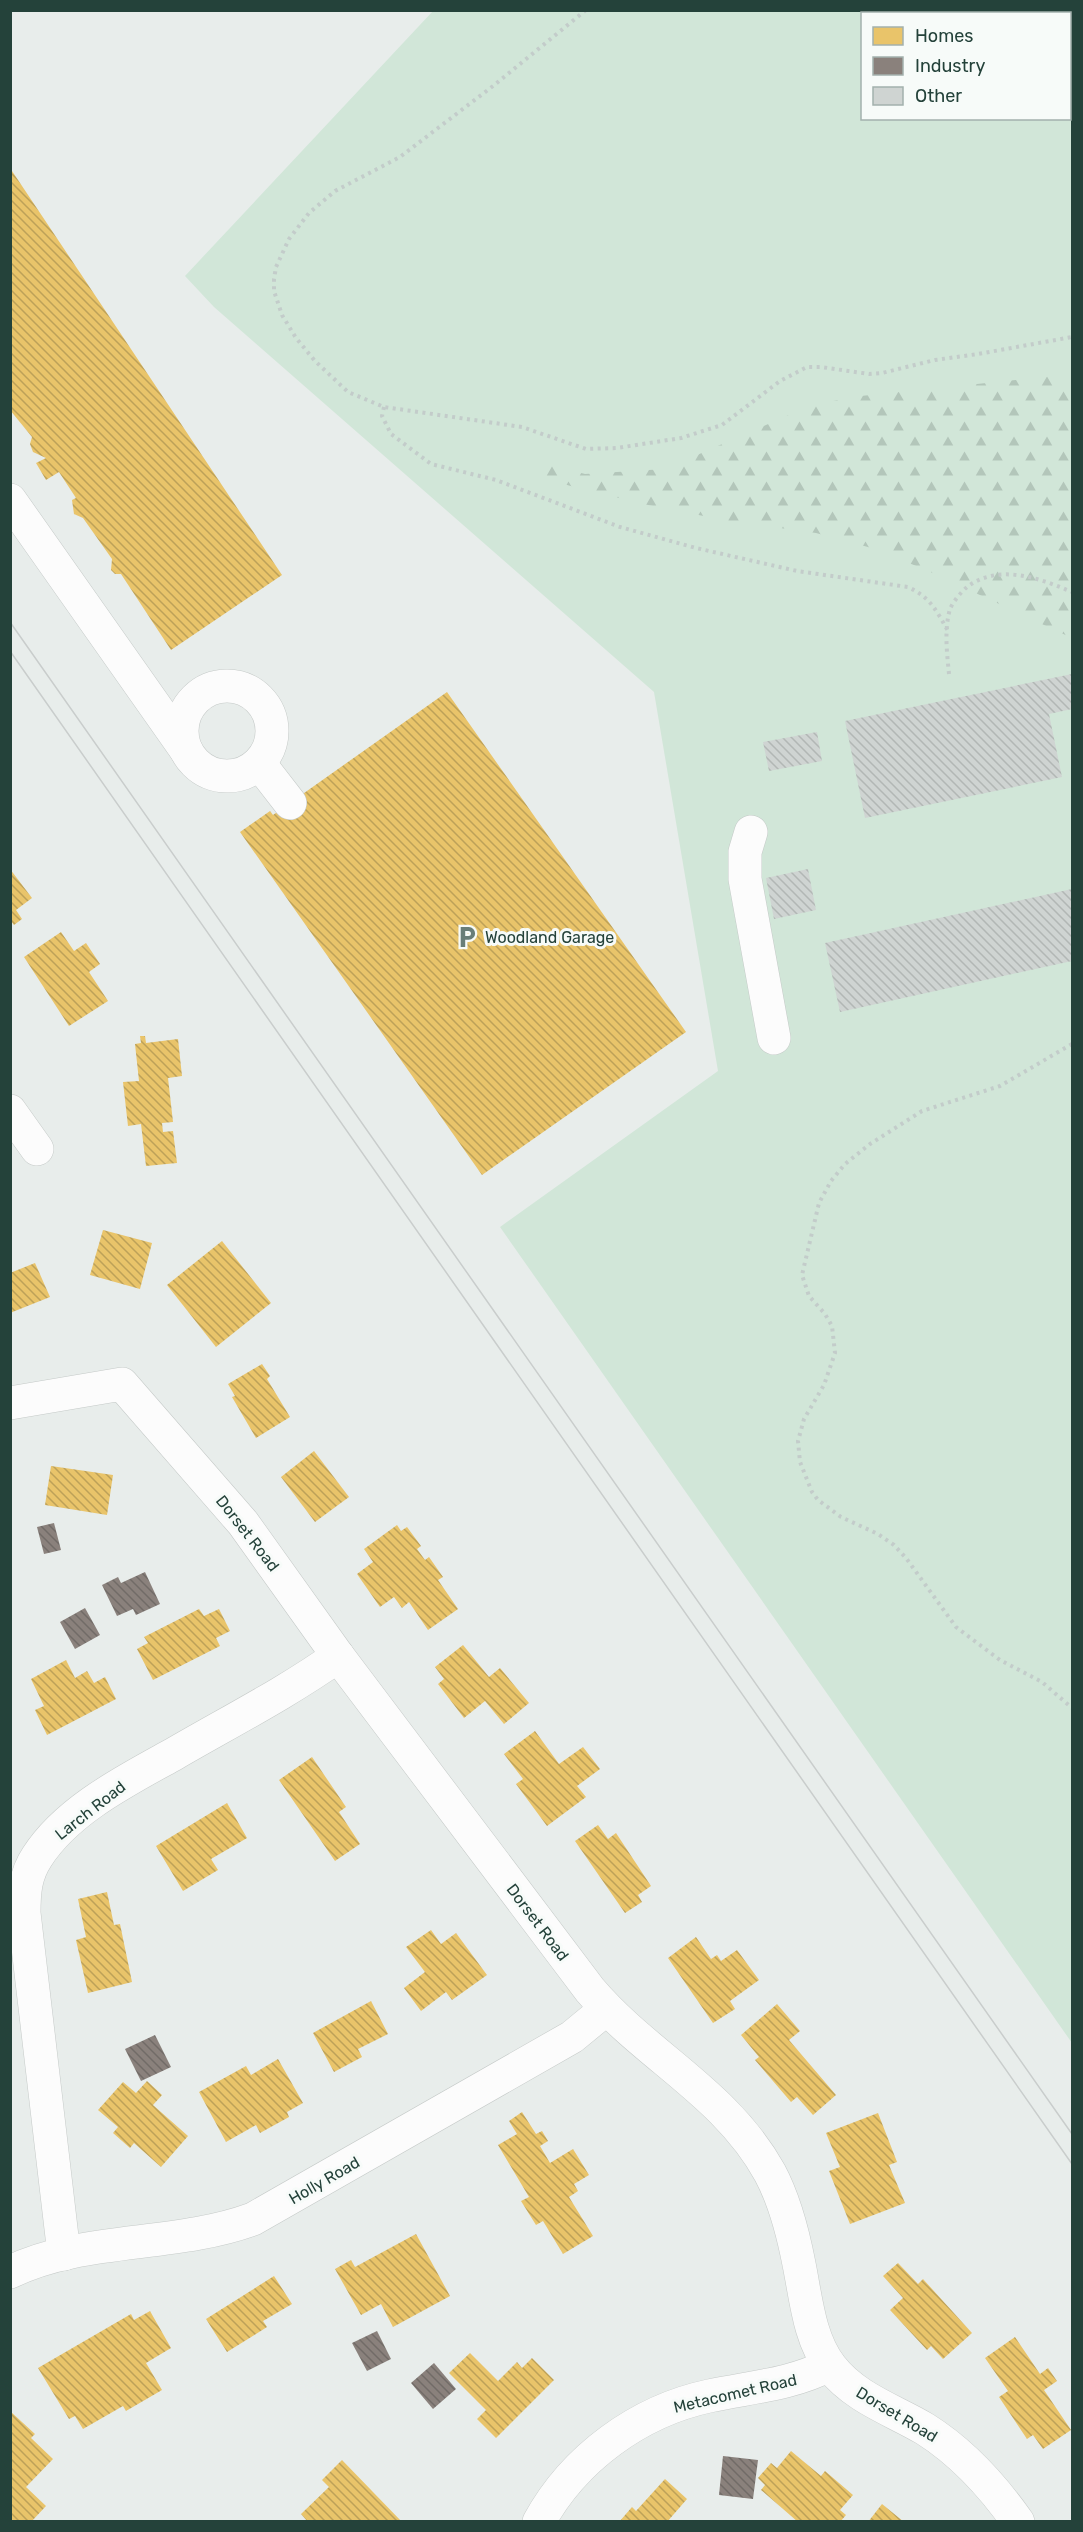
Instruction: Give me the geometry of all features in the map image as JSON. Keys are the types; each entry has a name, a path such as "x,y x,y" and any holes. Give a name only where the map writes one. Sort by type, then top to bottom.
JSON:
{"street":[{"path":"10,500 186,750 202,769 216,775 231,776 244,773 259,763 269,747 271,738 269,715 255,697 234,687 209,690 191,704 182,727 186,750"},
{"path":"259,763 290,803"},
{"path":"751,832 745,852 745,879 774,1038"},
{"path":"10,1111 37,1149"},
{"name":"Dorset Road","path":"10,1403 122,1384 243,1523 338,1656 606,2009 644,2044 706,2093 725,2112 758,2153 780,2197 794,2242 813,2330 829,2365 842,2380 858,2392 924,2429 956,2451 986,2481 1018,2522"},
{"name":"Larch Road","path":"64,2253 24,1913 26,1882 31,1868 46,1845 100,1798 288,1689 338,1656"},
{"name":"Holly Road","path":"10,2272 41,2259 64,2253 188,2237 231,2227 253,2218 572,2037 606,2009"},
{"name":"Metacomet Road","path":"539,2522 560,2490 586,2462 605,2446 644,2420 685,2402 802,2378 829,2365"}],"path":[{"path":"586,10 493,86 399,157 334,192 297,227 276,267 274,291 282,315 296,338 315,361 348,392 384,407 522,427 586,449 617,448 681,438 722,425 780,381 807,367 821,366 869,374 882,373 935,360 1072,337"},
{"path":"384,407 382,416 391,434 431,464 496,480 620,527 696,548 797,571 908,587 923,594 932,603 948,631"},
{"path":"949,674 946,646 950,608 962,591 977,579 999,574 1031,576 1072,592"},
{"path":"1072,1044 1012,1081 922,1111 870,1144 845,1164 831,1181 819,1203 801,1275 809,1296 832,1326 835,1353 824,1385 804,1419 798,1452 812,1492 822,1504 894,1545 956,1627 1000,1660 1042,1682 1072,1708"}],"green space":[{"path":"433,11 1072,11 1072,2043 500,1227 718,1071 654,692 214,307 185,276"},
{"path":"1072,376 1072,638 924,569 868,547 816,533 729,521 585,490 528,474 526,465 539,462 585,474 665,469 807,407 851,397"}],"building: Homes":[{"path":"10,168 282,575 171,650 121,574 115,574 111,570 112,559 83,518 74,514 72,500 76,498 59,472 46,480 36,463 46,458 33,452 30,444 32,437 10,410"},
{"name":"Woodland Garage","path":"447,692 686,1032 482,1175 240,832 270,811 273,815"},
{"path":"10,869 32,898 16,910 22,919 14,925 10,920"},
{"path":"61,932 74,951 86,943 100,964 89,972 108,1001 69,1026 24,957"},
{"path":"140,1036 145,1036 146,1043 178,1039 182,1076 168,1078 173,1122 162,1123 163,1132 173,1131 177,1163 146,1166 141,1124 128,1126 123,1082 139,1081 135,1044 141,1043"},
{"path":"103,1230 152,1243 140,1289 90,1275"},
{"path":"222,1241 271,1303 216,1347 167,1285"},
{"path":"35,1263 50,1297 10,1313 10,1273"},
{"path":"262,1364 270,1376 267,1379 290,1417 256,1438 232,1397 235,1396 228,1384"},
{"path":"314,1451 349,1497 315,1522 281,1477"},
{"path":"51,1466 113,1475 107,1515 45,1505"},
{"path":"397,1525 401,1531 407,1527 421,1546 417,1549 425,1560 429,1557 443,1577 438,1580 458,1609 428,1630 409,1602 402,1608 394,1597 380,1607 357,1574 373,1562 364,1549"},
{"path":"199,1609 204,1616 219,1609 230,1631 216,1638 220,1646 153,1680 137,1649 148,1643 144,1637"},
{"path":"463,1645 489,1677 500,1668 529,1703 504,1724 485,1701 464,1718 438,1684 444,1679 435,1667"},
{"path":"66,1660 75,1678 87,1671 94,1683 105,1677 116,1699 47,1735 35,1710 44,1706 31,1679"},
{"path":"535,1731 559,1764 583,1747 600,1769 577,1786 586,1797 547,1826 516,1784 523,1779 504,1754"},
{"path":"312,1757 346,1807 339,1812 360,1844 335,1861 279,1780"},
{"path":"227,1803 247,1838 211,1859 218,1870 183,1891 156,1846"},
{"path":"598,1825 608,1839 616,1833 651,1886 638,1895 642,1902 625,1913 575,1841"},
{"path":"107,1892 114,1925 120,1924 132,1982 88,1993 76,1940 86,1937 78,1899"},
{"path":"431,1930 441,1944 456,1933 487,1975 452,2000 446,1992 421,2011 404,1988 425,1972 406,1947"},
{"path":"696,1937 711,1959 717,1955 721,1961 737,1950 759,1980 730,2001 735,2009 713,2023 668,1958"},
{"path":"371,2001 388,2034 358,2049 362,2057 334,2072 313,2033"},
{"path":"777,2004 800,2031 789,2040 836,2095 813,2115 797,2097 791,2102 755,2060 759,2057 741,2035"},
{"path":"278,2059 303,2103 287,2112 289,2117 260,2133 256,2125 226,2142 199,2092 246,2066 251,2075"},
{"path":"147,2081 162,2095 153,2105 188,2136 161,2167 134,2143 130,2148 113,2133 118,2127 98,2110 123,2082 136,2093"},
{"path":"522,2112 536,2134 542,2131 548,2141 540,2146 550,2163 573,2149 589,2175 574,2184 578,2191 569,2197 593,2236 563,2254 543,2221 536,2225 521,2201 529,2197 498,2145 517,2134 509,2121"},
{"path":"878,2113 897,2162 889,2165 905,2203 850,2224 829,2171 840,2167 826,2133"},
{"path":"416,2234 450,2296 393,2327 381,2304 361,2315 335,2269 351,2260 355,2267"},
{"path":"898,2263 918,2284 923,2279 972,2333 943,2359 931,2346 927,2350 890,2310 903,2298 883,2276"},
{"path":"274,2276 292,2304 263,2321 267,2327 227,2352 206,2319"},
{"path":"150,2311 171,2348 146,2363 162,2390 126,2411 123,2406 83,2429 75,2416 69,2419 38,2368 131,2314 134,2320"},
{"path":"1015,2337 1040,2374 1048,2368 1057,2381 1044,2390 1071,2430 1043,2449 1033,2435 1027,2439 999,2397 1008,2391 985,2358"},
{"path":"470,2353 498,2381 517,2362 522,2368 532,2358 554,2380 496,2438 477,2419 486,2410 449,2373"},
{"path":"10,2411 35,2434 31,2438 53,2459 26,2487 46,2506 31,2522 10,2522"},
{"path":"791,2451 821,2476 825,2471 853,2495 840,2510 846,2515 840,2522 798,2522 761,2490 765,2485 758,2478 771,2463 777,2468"},
{"path":"342,2460 402,2522 308,2522 301,2514 329,2487 322,2480"},
{"path":"665,2479 687,2499 667,2522 619,2522 632,2507 636,2511"},
{"path":"882,2504 904,2522 868,2522"}],"building: Industry":[{"path":"54,1523 61,1550 44,1554 37,1527"},
{"path":"145,1572 160,1604 136,1615 133,1609 117,1616 102,1585 118,1577 121,1583"},
{"path":"85,1608 100,1635 75,1649 60,1622"},
{"path":"155,2035 171,2067 141,2081 125,2049"},
{"path":"377,2331 391,2359 367,2371 352,2343"},
{"path":"434,2363 456,2389 433,2409 411,2383"},
{"path":"723,2456 758,2460 753,2499 719,2495"}],"building: Other":[{"path":"1072,674 1072,709 1049,714 1062,777 865,818 845,721"},
{"path":"817,732 822,761 769,771 763,742"},
{"path":"808,869 816,910 774,919 766,878"},
{"path":"1072,889 1072,961 840,1012 825,943"}],"tram line":[{"path":"10,622 1072,2134"},
{"path":"10,651 1072,2164"}],"place":[{"name":"Woodland Garage","path":"467,937"}]}
